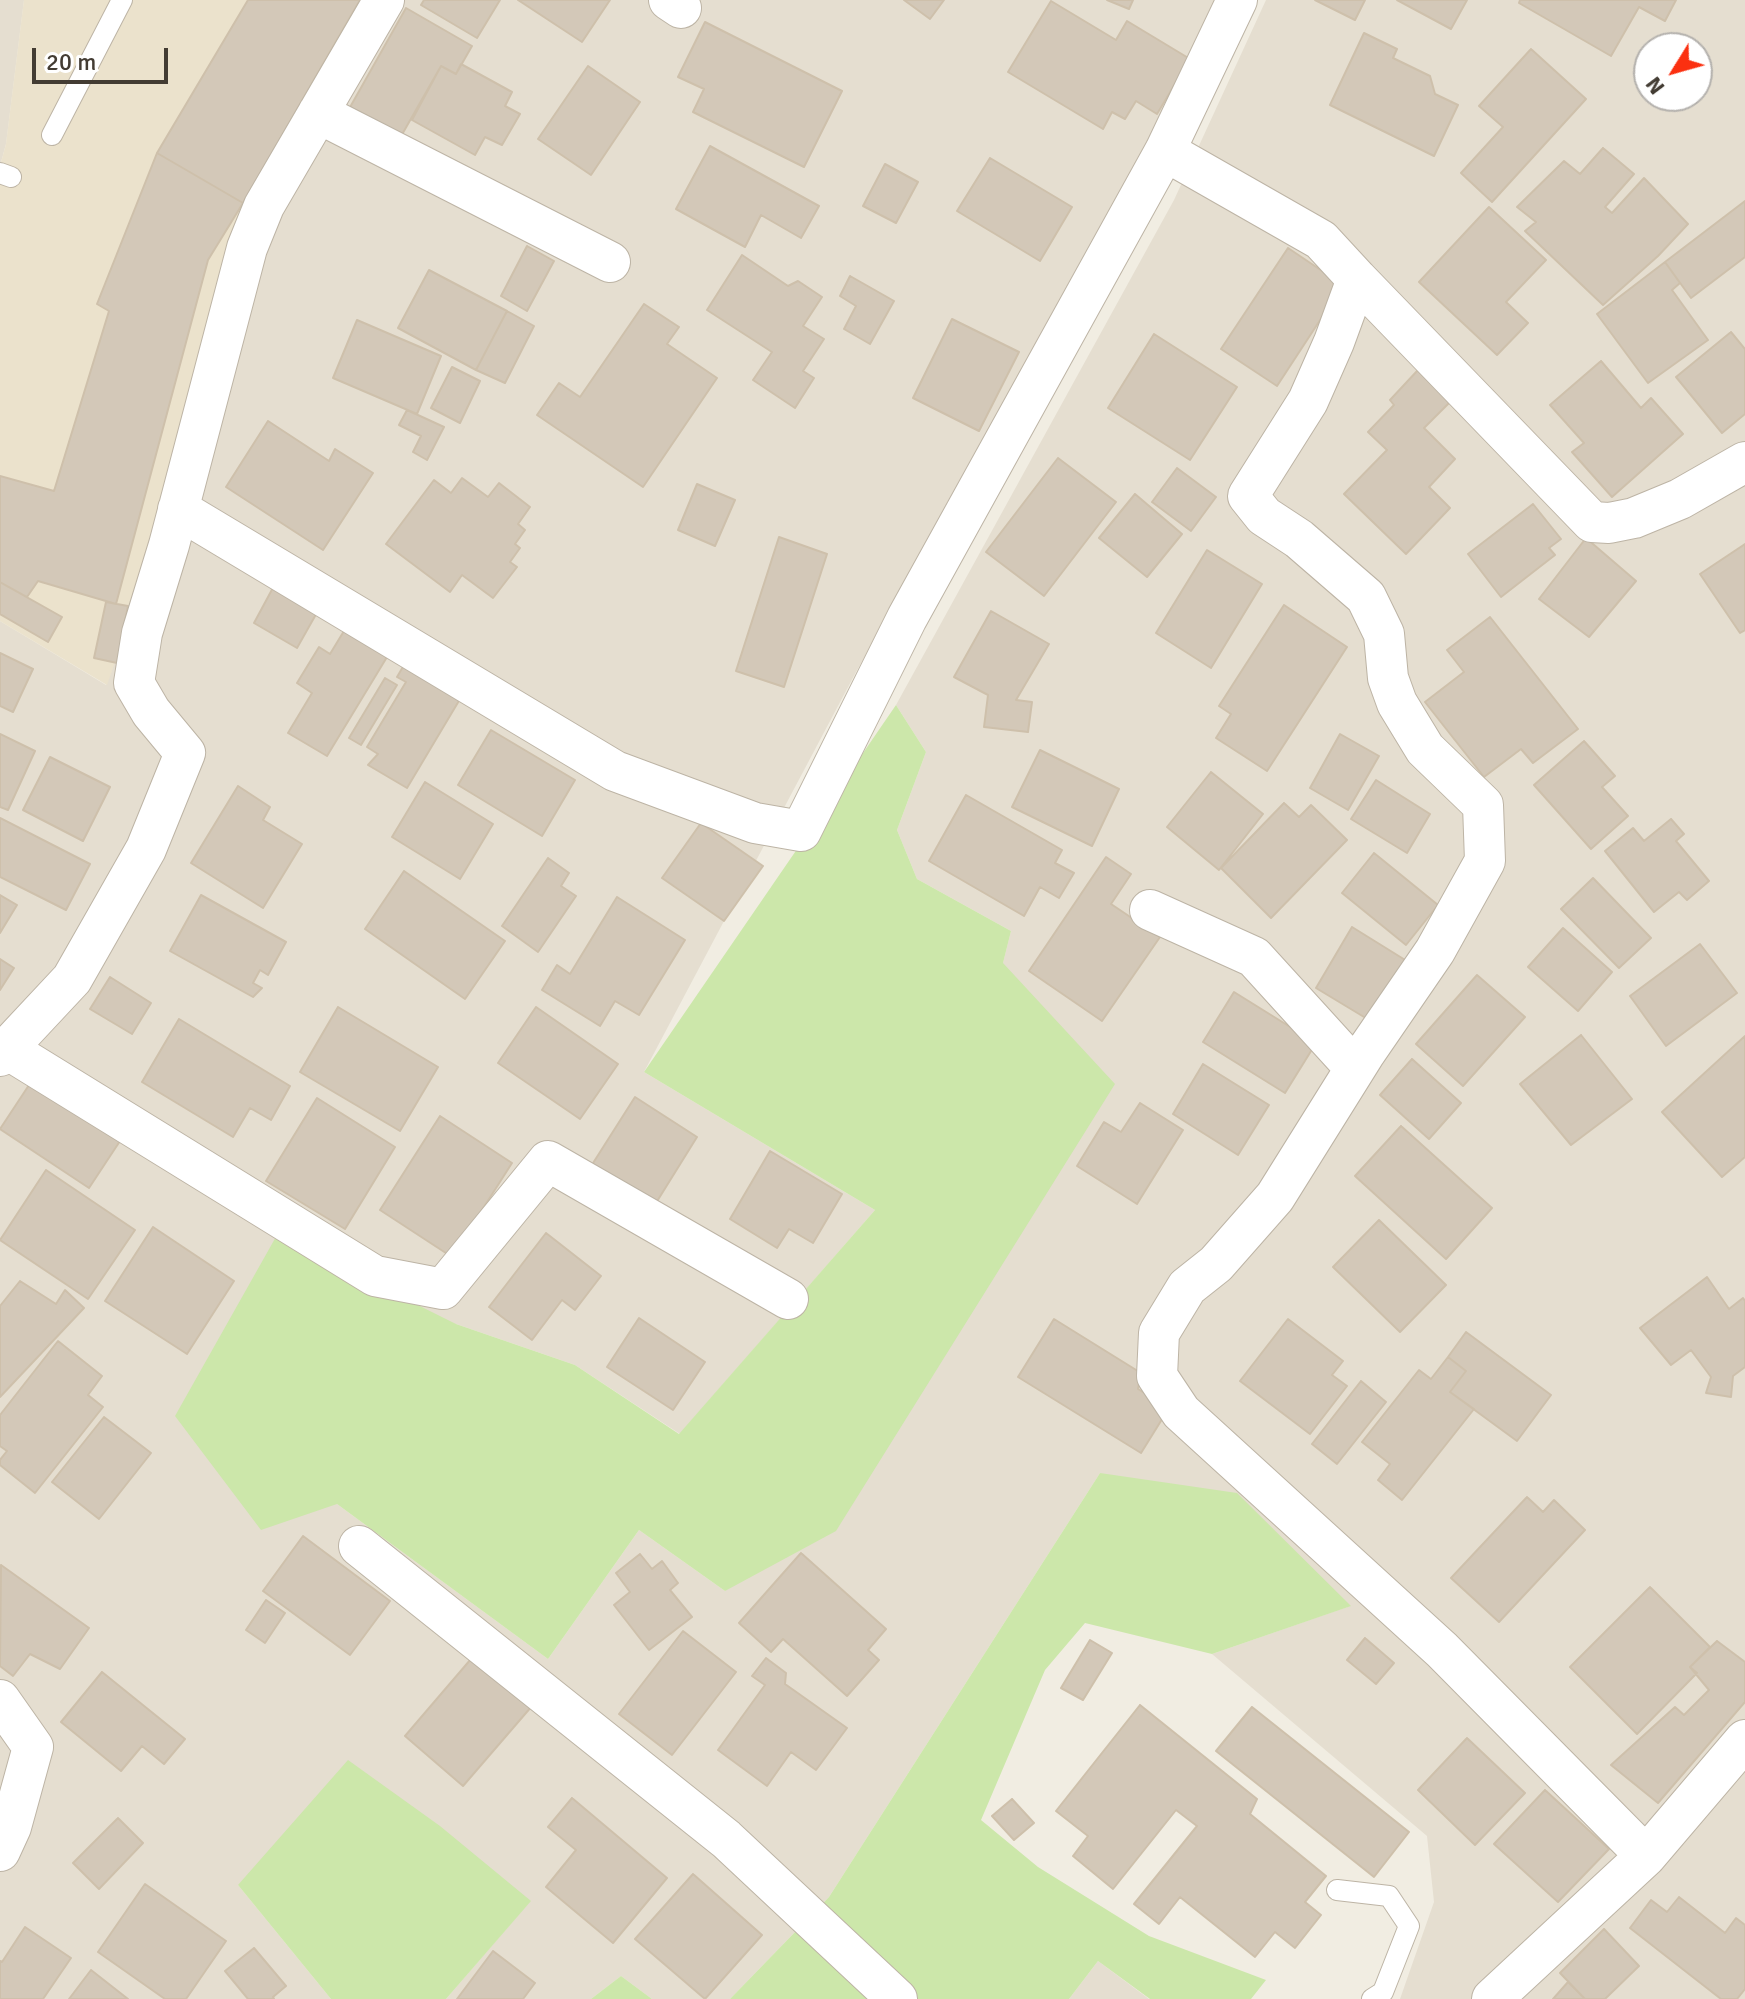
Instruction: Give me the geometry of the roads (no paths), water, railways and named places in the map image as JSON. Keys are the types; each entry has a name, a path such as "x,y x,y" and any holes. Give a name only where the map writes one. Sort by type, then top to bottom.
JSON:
{"street":[{"path":"384,0 264,206 247,248 142,633 134,683 151,712 185,753 146,849 72,979 3,1053 375,1276 443,1289 548,1161 788,1299"},
{"path":"178,509 615,771 755,823 801,831 907,618 1165,151 1237,0"},
{"path":"318,113 610,262"},
{"path":"1165,151 1321,240 1592,522 1609,523 1634,518 1680,499 1745,462"},
{"path":"1357,279 1308,401 1248,496 1264,516 1299,539 1366,597 1384,634 1388,678 1397,703 1425,749 1483,805 1485,861 1435,951 1355,1068 1275,1197 1216,1264 1187,1287 1159,1333 1157,1376 1181,1412 1442,1650 1646,1856"},
{"path":"1150,910 1254,957 1355,1068"},
{"path":"359,1546 726,1839 897,1999"},
{"path":"0,1700 33,1747 11,1827 0,1851"},
{"path":"1492,1999 1646,1856 1745,1740"}],"lane":[{"path":"52,135 122,0"},
{"path":"1337,1890 1389,1896 1409,1926 1383,1992 1372,1999"}]}
